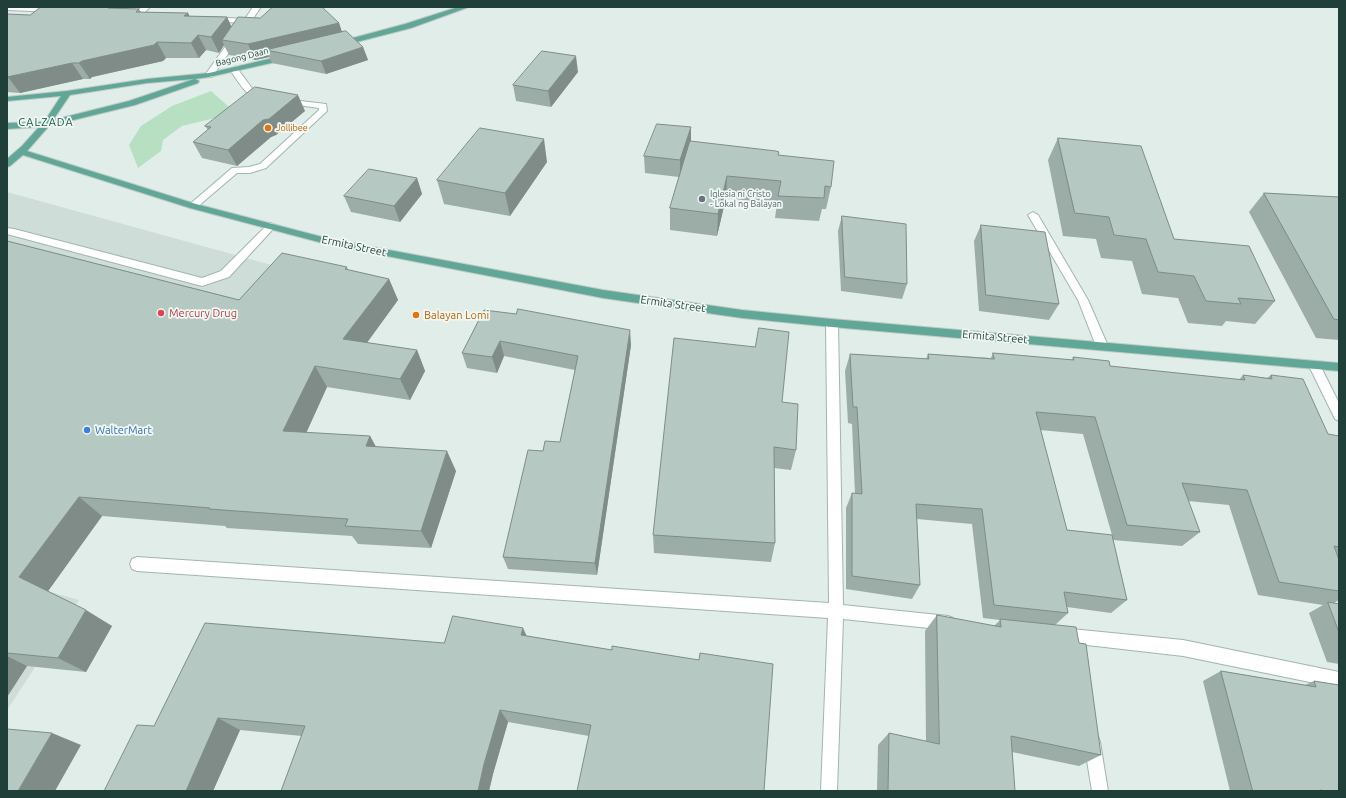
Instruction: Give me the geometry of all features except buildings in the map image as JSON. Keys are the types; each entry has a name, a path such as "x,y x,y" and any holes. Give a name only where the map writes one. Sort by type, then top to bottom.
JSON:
{"main road":[{"path":"336,45 408,26 465,7"},
{"name":"Bagong Daan","path":"7,99 67,93 147,81 209,75 294,55"},
{"name":"Bagong Daan","path":"7,126 48,124 132,103 209,75"},
{"path":"7,164 22,152 48,124 67,93"},
{"name":"Ermita Street","path":"22,152 194,206 330,242 603,294 742,314 832,323 1339,367"}],"street":[{"path":"145,15 133,15 146,7"},
{"path":"209,75 257,7"},
{"path":"7,8 58,10"},
{"path":"208,19 247,21"},
{"path":"194,206 235,170 250,170 263,166 323,111 322,106 262,97 251,93 234,70"},
{"path":"1034,216 1083,300 1102,346"},
{"path":"7,232 14,232 202,282 225,274 271,226"},
{"path":"829,791 836,611 832,323"},
{"path":"1314,366 1339,416"},
{"path":"137,564 836,611 959,624"},
{"path":"1044,633 1076,644 1183,648 1339,680"},
{"path":"1090,729 1100,791"}],"shaded area":[{"name":"WalterMart","path":"7,192 286,269 47,591 79,600 7,710"}],"green space":[{"path":"211,91 236,113 182,126 163,140 161,151 138,168 129,145 141,126 172,106"}],"place":[{"name":"Jollibee","path":"268,128"},
{"name":"Iglesia ni Cristo - Lokal ng Balayan","path":"702,199"},
{"name":"Mercury Drug","path":"161,313"},
{"name":"Balayan Lomi","path":"416,315"},
{"name":"WalterMart","path":"87,430"}],"district":[{"name":"CALZADA","path":"46,122"}]}
